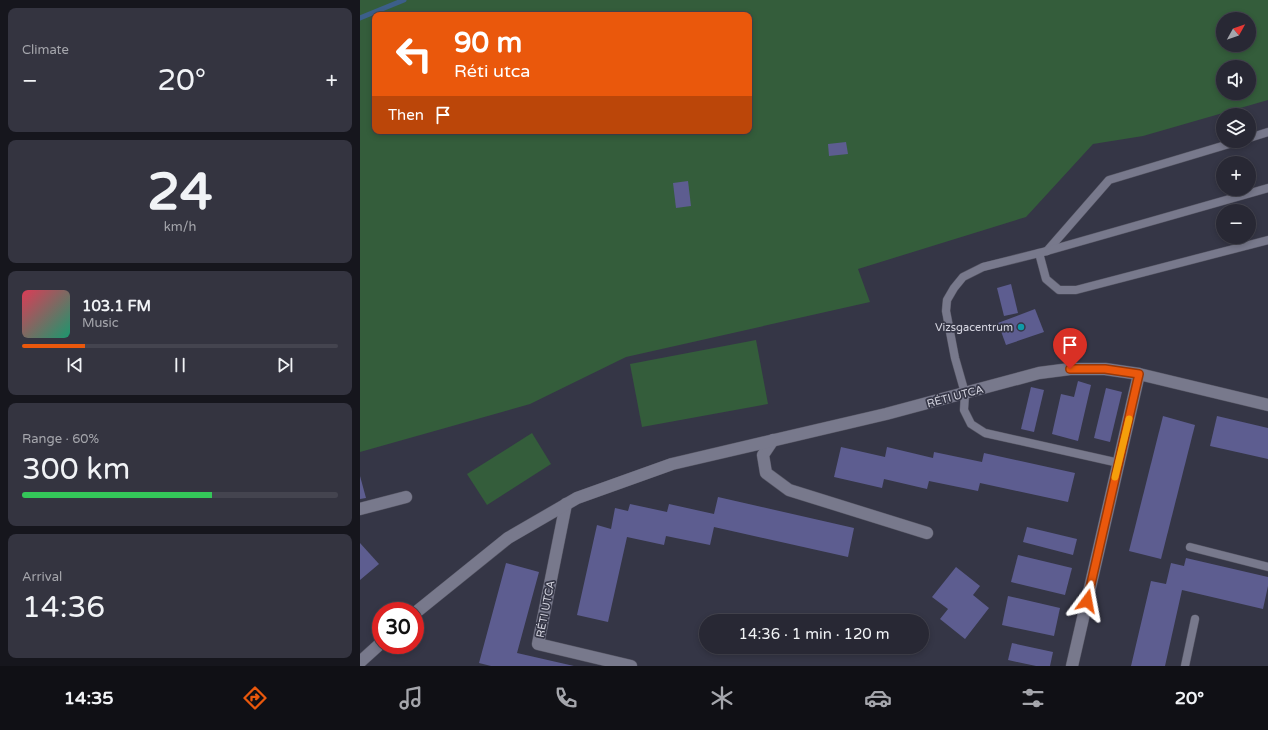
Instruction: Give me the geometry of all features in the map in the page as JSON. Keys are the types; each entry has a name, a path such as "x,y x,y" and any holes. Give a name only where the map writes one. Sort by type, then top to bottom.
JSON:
{"street":[{"name":"RÉTI UTCA","path":"424,606 508,538 577,498 672,464 886,414 1039,373 1070,369 1105,369 1139,374 1268,405"},
{"path":"1072,666 1139,374"},
{"path":"773,440 763,455 766,473 789,490 927,533"},
{"path":"360,509 406,497"},
{"name":"RÉTI UTCA","path":"566,504 538,644 631,666"},
{"path":"363,663 372,653"}],"lane":[{"path":"1256,136 1268,132"},
{"path":"1216,148 1109,180 1043,252 1046,279 1059,290 1076,290 1268,240"},
{"path":"1119,463 985,433 971,424 964,410 965,393 955,358 946,311 947,300 954,288 964,277 983,267 1043,252 1268,188"},
{"path":"1190,547 1268,567"},
{"path":"1185,666 1195,619"}],"green space":[{"path":"360,0 1268,0 1268,100 1240,108 1216,108 1216,115 1143,136 1093,144 1026,217 858,269 870,302 626,357 530,404 360,452"},
{"path":"756,340 768,404 642,427 630,364"},
{"path":"532,433 551,464 487,505 467,474"}],"building":[{"path":"846,142 848,154 829,156 828,144"},
{"path":"688,181 691,206 676,208 673,183"},
{"path":"1011,284 1018,313 1004,316 997,288"},
{"name":"Vizsgacentrum","path":"1035,309 1044,332 1006,345 998,323"},
{"path":"1078,381 1091,385 1078,441 1052,434 1061,394 1074,397"},
{"path":"1031,387 1044,390 1034,432 1021,429"},
{"path":"1106,388 1122,392 1110,442 1094,438"},
{"path":"1163,416 1195,425 1161,559 1129,551"},
{"path":"1217,416 1268,428 1268,459 1210,446"},
{"path":"841,447 885,457 887,447 933,458 934,452 982,462 984,453 1075,473 1068,502 980,483 978,491 929,481 927,489 884,479 882,488 834,477"},
{"path":"360,476 366,498 360,499"},
{"path":"718,497 854,528 848,557 714,527 710,545 666,536 664,545 627,537 608,622 577,615 597,525 611,529 615,508 628,511 630,504 667,512 669,504 714,514"},
{"path":"1027,527 1077,539 1073,555 1023,542"},
{"path":"360,543 379,564 360,580"},
{"path":"1018,555 1072,568 1065,595 1011,582"},
{"path":"1186,558 1268,577 1268,586 1263,609 1182,590 1165,666 1131,666 1151,581 1166,584 1171,563 1184,566"},
{"path":"506,563 539,572 517,653 574,666 491,666 479,663"},
{"path":"956,567 980,586 973,595 989,608 965,639 940,619 948,609 932,597"},
{"path":"1008,596 1060,608 1054,636 1002,625"},
{"path":"1012,643 1053,652 1050,666 1036,666 1008,660"}],"waterway":[{"path":"375,12 404,0"},
{"path":"360,18 372,13"}],"slow traffic":[{"path":"1115,477 1129,419"}],"place":[{"name":"Vizsgacentrum","path":"1021,327"}],"route":[{"path":"1070,369 1105,369 1139,374 1087,601"}]}
